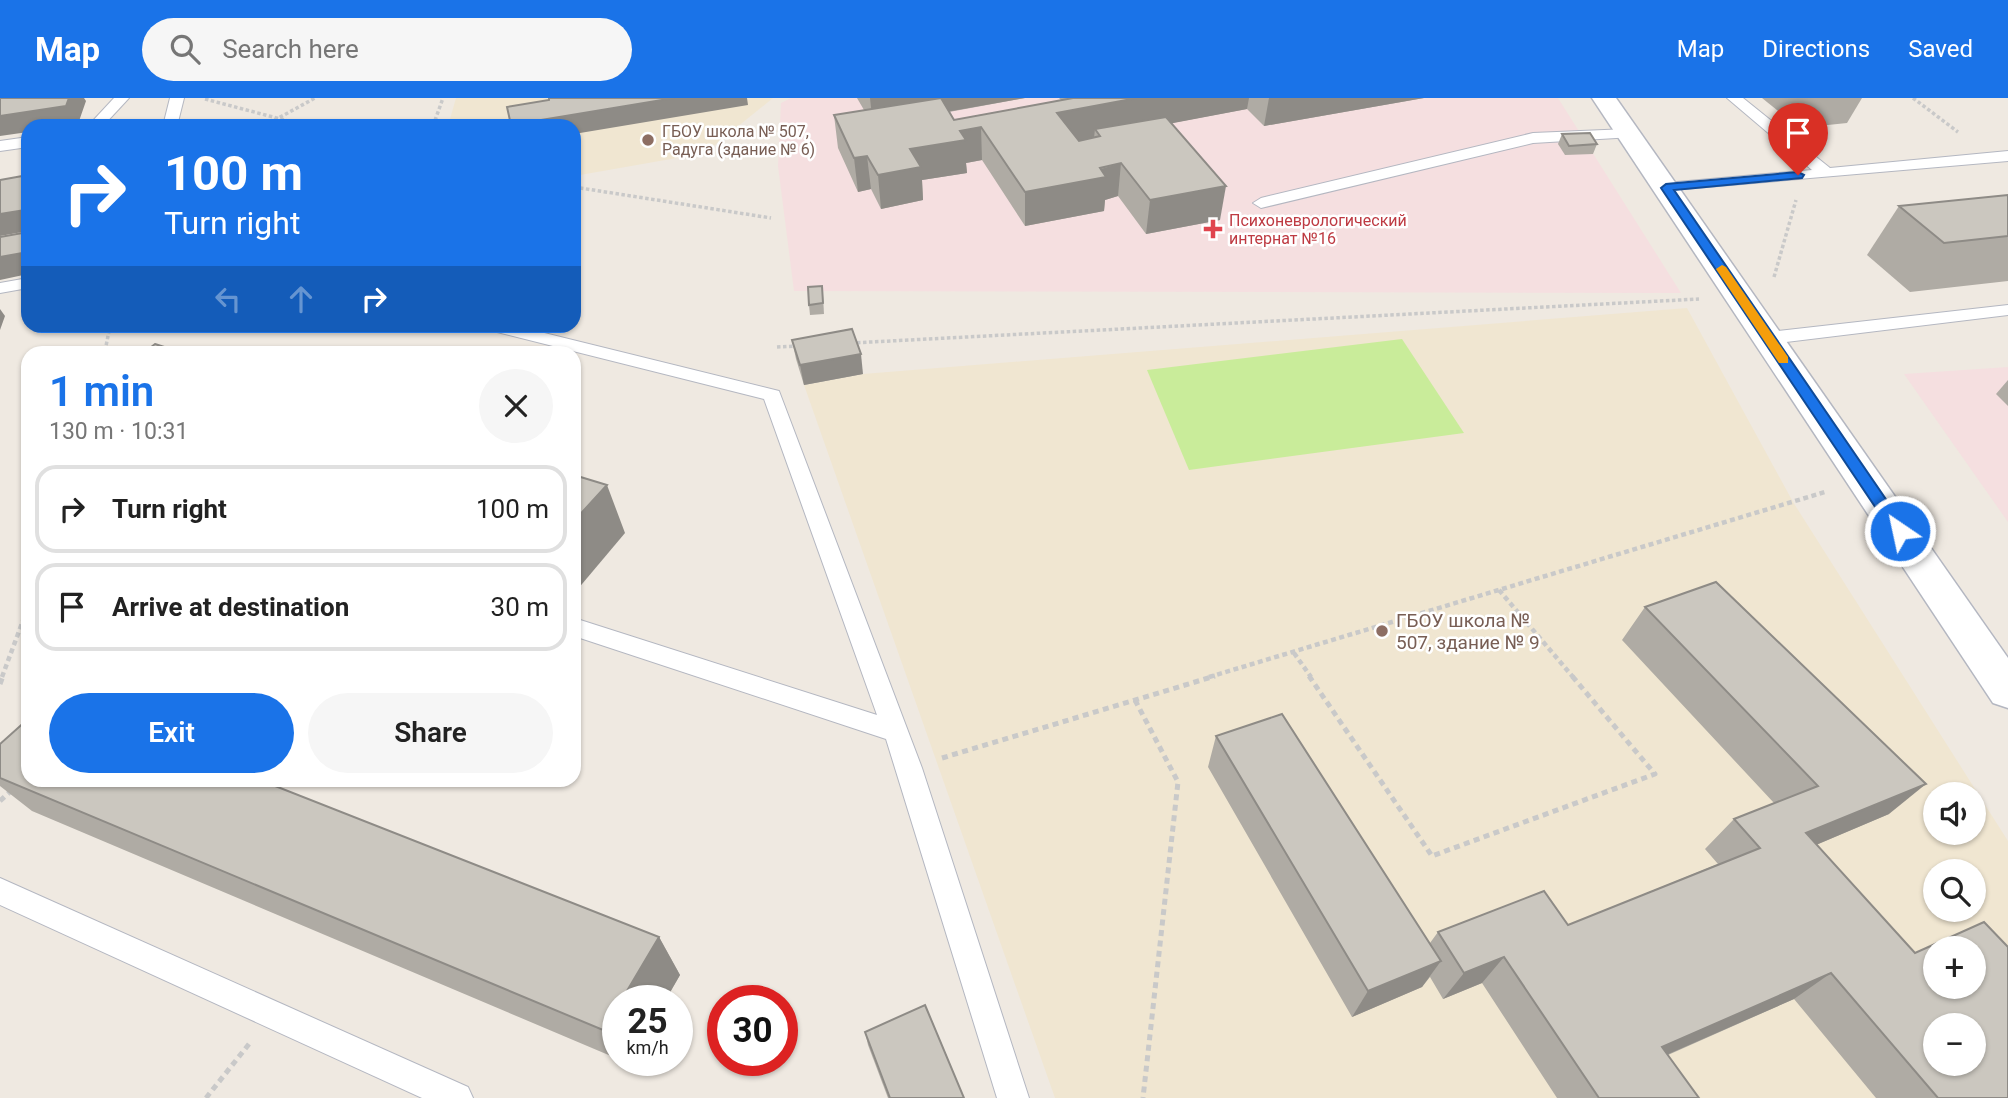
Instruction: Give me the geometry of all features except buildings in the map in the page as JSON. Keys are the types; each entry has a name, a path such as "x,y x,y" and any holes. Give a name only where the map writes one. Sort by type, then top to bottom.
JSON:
{"street":[{"path":"1604,98 2008,691"}],"lane":[{"path":"102,119 121,98"},
{"path":"172,119 177,98"},
{"path":"1734,98 1823,173"},
{"path":"1261,203 1533,138 1628,134"},
{"path":"0,146 21,143"},
{"path":"1666,188 2000,157"},
{"path":"0,288 21,284"},
{"path":"1769,338 2008,310"},
{"path":"523,333 575,346"},
{"path":"581,347 772,395 909,768 1013,1098"},
{"path":"581,629 896,733"},
{"path":"0,891 457,1098"}],"path":[{"path":"201,98 282,119"},
{"path":"279,118 315,98"},
{"path":"436,119 443,98"},
{"path":"1913,98 2000,157"},
{"path":"1774,277 1798,194 1823,173"},
{"path":"581,188 771,218"},
{"path":"847,343 1699,299"},
{"path":"777,347 805,345"},
{"path":"909,768 1826,491"},
{"path":"1294,652 1432,856 1655,774 1499,590"},
{"path":"0,684 21,626"},
{"path":"1135,700 1178,782 1143,1098"},
{"path":"0,801 19,784"},
{"path":"206,1098 273,1015"}],"shaded area":[{"name":"ГБОУ школа № 507, Радуга (здание № 6)","path":"456,98 773,98 705,153 581,175 581,119 450,119"},
{"name":"Психоневрологический интернат №16","path":"791,98 1558,98 1681,293 794,291 778,166 781,103"},
{"name":"ГБОУ школа № 507, здание № 9","path":"1687,308 1793,502 1971,782 1923,782 1923,845 1986,845 1986,806 2008,841 2008,1098 1055,1098 804,385 863,374"},
{"path":"2008,367 2008,522 1904,374"}],"green space":[{"path":"1402,339 1464,433 1189,470 1147,370"}],"slow traffic":[{"path":"1722,269 1784,360"}],"place":[{"name":"ГБОУ школа № 507, Радуга (здание № 6)","path":"648,140"},
{"name":"Психоневрологический интернат №16","path":"1213,229"},
{"name":"ГБОУ школа № 507, здание № 9","path":"1382,631"}],"route":[{"path":"1798,175 1666,188 1900,531"}]}
